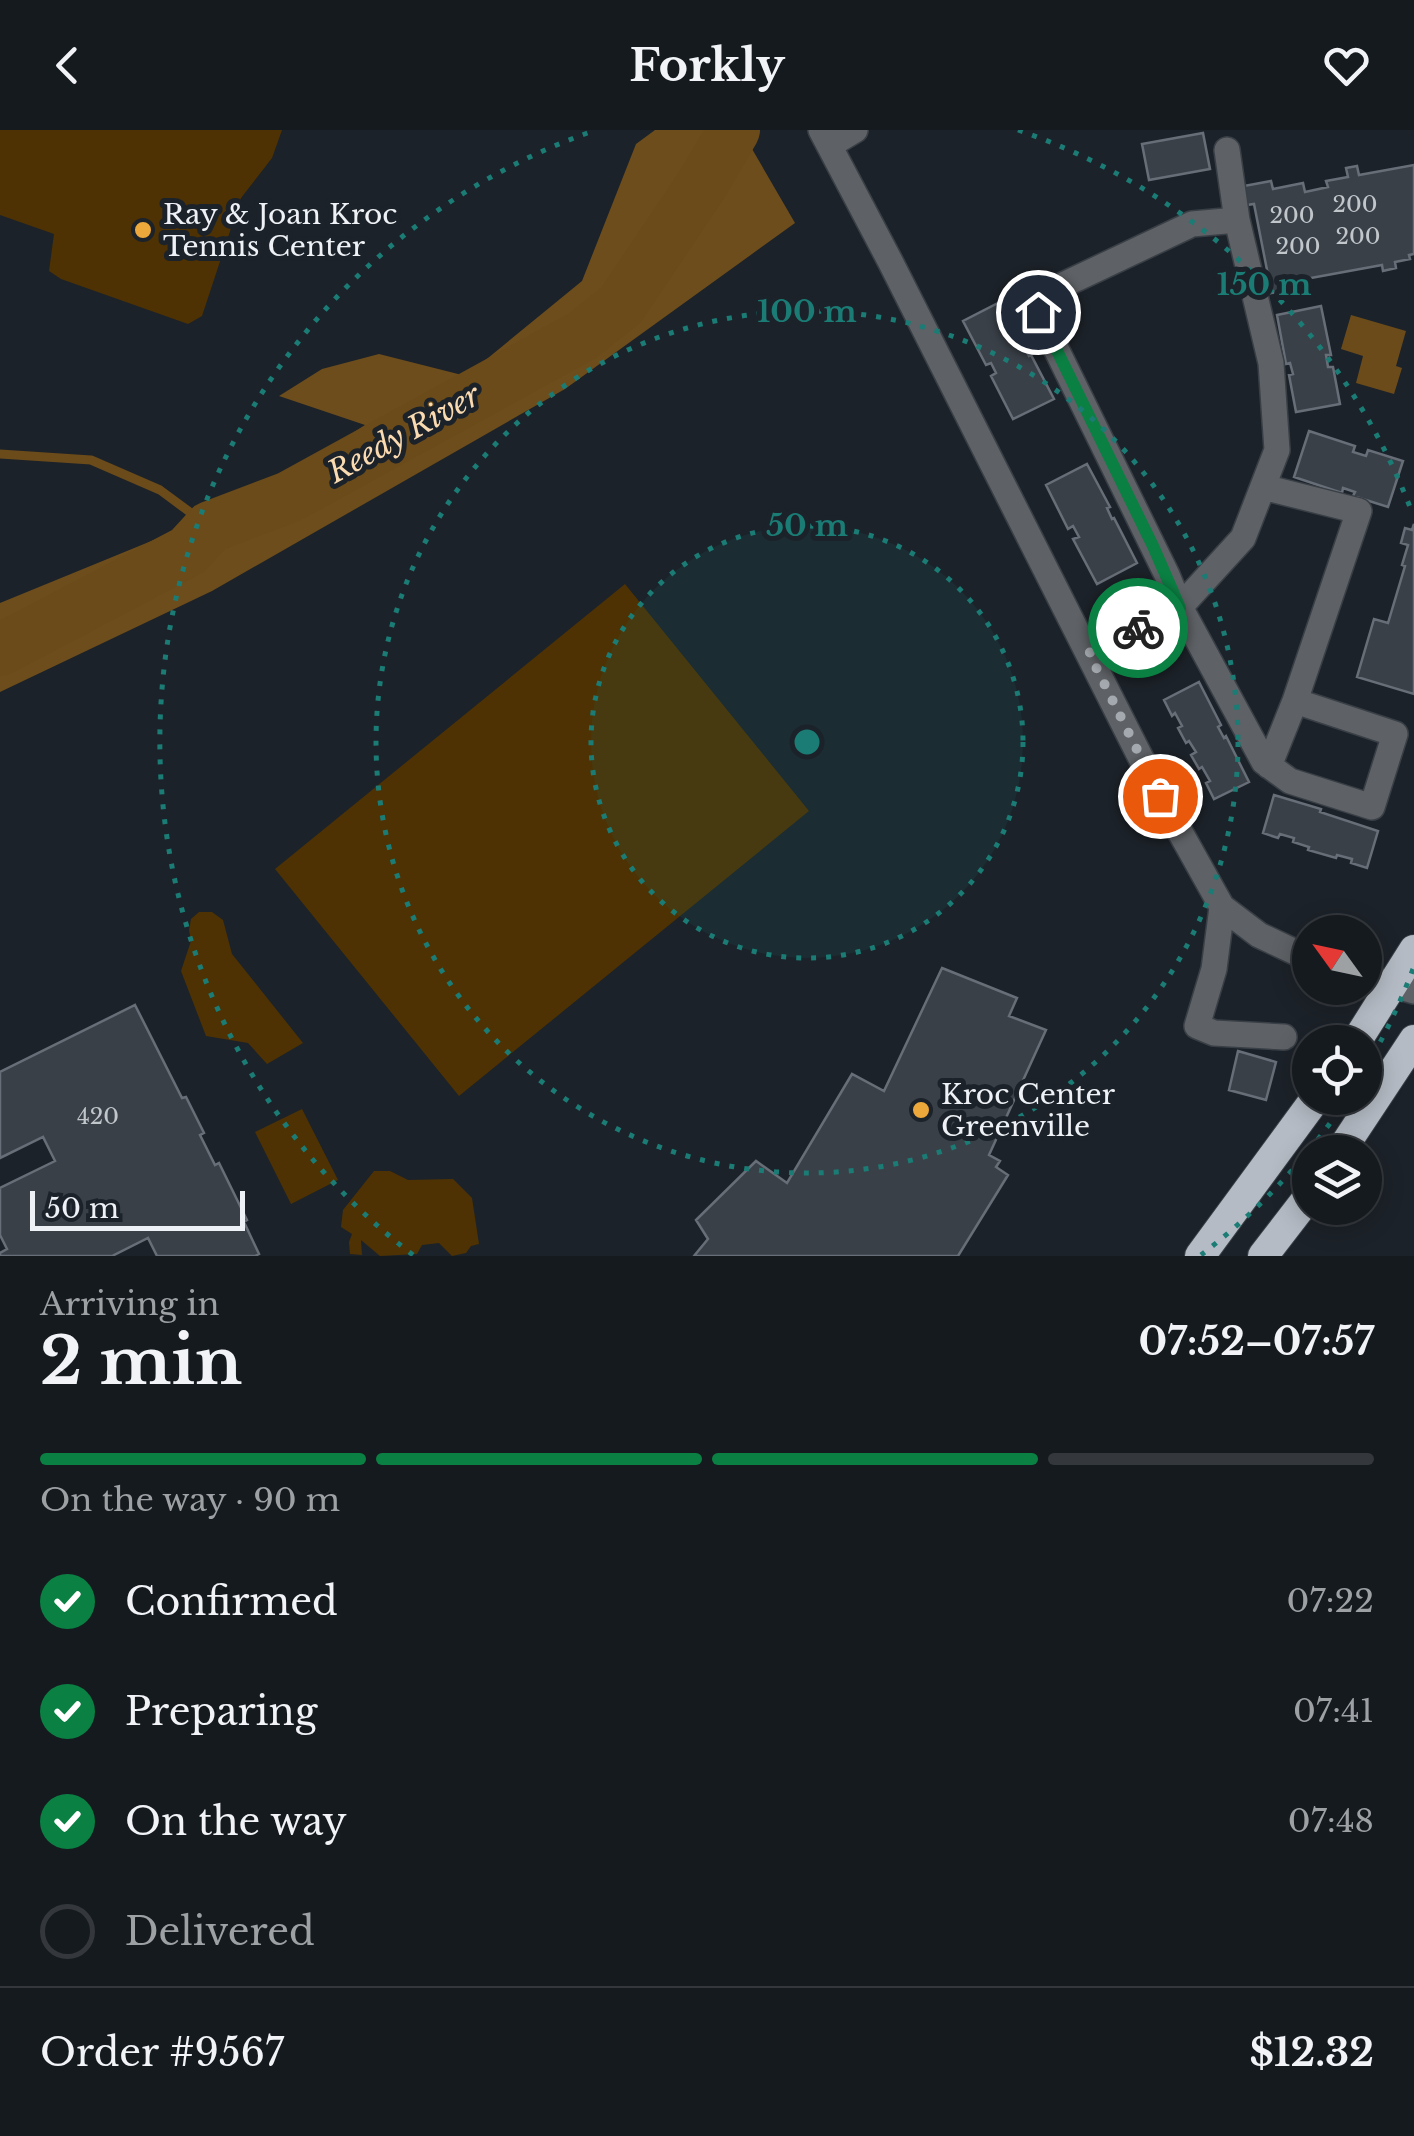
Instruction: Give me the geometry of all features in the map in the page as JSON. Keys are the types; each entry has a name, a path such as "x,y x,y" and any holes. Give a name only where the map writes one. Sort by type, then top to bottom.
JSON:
{"highway":[{"path":"1366,1025 1414,950"},
{"path":"1351,1135 1414,1040"},
{"path":"1200,1256 1304,1115"},
{"path":"1264,1256 1292,1219"}],"street":[{"path":"856,130 825,138 1160,796 1222,908 1258,935 1292,950"},
{"path":"1089,653 1180,608 1243,538 1277,450 1270,363 1237,220 1228,150"},
{"path":"1237,220 1192,224 1061,286 1038,312 1180,608 1264,762 1290,781 1372,807 1396,734 1295,701"},
{"path":"1263,486 1359,512 1269,766"},
{"path":"1222,908 1214,969 1198,1026 1214,1033 1284,1037"}],"shaded area":[{"name":"Ray & Joan Kroc Tennis Center","path":"0,130 282,130 272,158 241,198 202,316 188,324 61,279 49,271 54,234 0,215"},
{"path":"655,130 741,130 795,223 565,389 212,591 0,692 0,603 249,501 365,425 279,396 322,369 379,354 466,376 582,281 636,144"},
{"path":"1351,315 1406,331 1396,366 1402,368 1394,394 1356,383 1363,356 1341,349"},
{"path":"625,584 809,811 459,1096 275,869"},
{"path":"199,912 212,912 223,920 232,954 303,1043 267,1064 248,1043 206,1036 181,971 191,941 191,919"},
{"path":"302,1109 338,1180 291,1204 255,1132"},
{"path":"374,1171 390,1171 408,1180 453,1179 472,1198 479,1244 452,1256 439,1243 422,1245 417,1254 380,1256 361,1240 362,1255 350,1254 352,1234 341,1227 343,1210"}],"building":[{"path":"1203,133 1210,169 1149,180 1142,144"},
{"path":"1414,165 1414,254 1409,255 1410,259 1395,262 1396,268 1383,271 1382,265 1289,282 1290,290 1265,294 1261,276 1268,275 1254,204 1247,205 1244,186 1271,181 1273,189 1303,183 1305,192 1328,187 1326,181 1348,177 1346,168 1357,166 1359,175"},
{"path":"1004,300 1054,399 1013,419 991,376 996,373 991,363 986,365 963,321"},
{"path":"1321,306 1331,355 1326,355 1328,367 1333,367 1340,404 1296,412 1289,375 1293,374 1290,363 1286,364 1277,315"},
{"path":"1309,431 1355,446 1353,452 1366,456 1368,450 1403,461 1388,507 1353,496 1355,492 1343,488 1342,493 1294,477"},
{"path":"1087,464 1137,563 1097,584 1073,539 1079,537 1073,526 1068,529 1046,485"},
{"path":"1414,524 1414,694 1357,677 1374,619 1388,623 1405,566 1402,565 1408,545 1401,543 1405,528 1412,530"},
{"path":"1199,682 1221,725 1218,727 1249,782 1214,799 1206,783 1210,781 1191,755 1196,752 1189,741 1186,743 1178,728 1182,726 1164,700"},
{"path":"1274,795 1378,831 1367,868 1351,863 1352,859 1308,850 1309,847 1293,842 1294,838 1263,833"},
{"name":"Kroc Center Greenville","path":"942,968 1017,998 1009,1016 1046,1030 989,1155 1000,1161 996,1167 1008,1175 958,1256 694,1256 708,1239 696,1220 756,1161 787,1183 852,1074 884,1091"},
{"path":"135,1005 204,1133 200,1135 215,1165 219,1163 259,1254 157,1256 148,1238 112,1256 0,1256 7,1249 0,1235 0,1188 55,1161 43,1137 0,1158 0,1072"},
{"path":"1238,1051 1276,1062 1266,1100 1229,1090"}],"waterway":[{"name":"Reedy River","path":"0,650 188,551 210,527 289,497 582,336 621,305 734,130"},
{"path":"0,454 91,460 160,490 210,527"}],"way so far":[{"path":"1138,628 1089,653 1160,796"}],"place":[{"name":"Ray & Joan Kroc Tennis Center","path":"143,230"},
{"name":"Kroc Center Greenville","path":"921,1110"}],"route":[{"path":"1038,312 1180,608 1138,628"}]}
